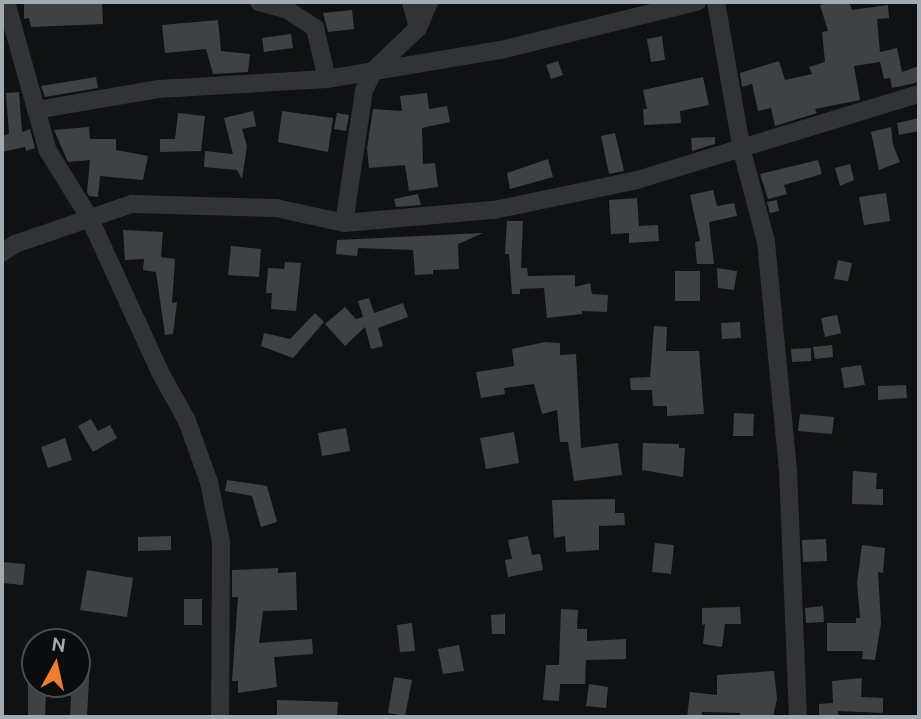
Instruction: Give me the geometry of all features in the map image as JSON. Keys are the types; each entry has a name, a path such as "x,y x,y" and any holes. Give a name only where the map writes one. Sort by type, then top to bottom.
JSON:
{"street":[{"path":"6,2 48,151 89,217 161,373 187,421 209,482 221,541 220,717"},
{"path":"259,2 286,9 315,28 327,79"},
{"path":"411,2 418,28"},
{"path":"344,223 364,90 374,70 418,28 429,2"},
{"path":"36,110 159,89 327,79 501,50 697,2"},
{"path":"716,2 742,151 766,242 772,294 788,468 798,717"},
{"path":"2,253 15,244 132,204 276,208 344,223 494,210 638,180 742,151 919,94"}],"building":[{"path":"24,2 102,2 103,24 31,27 29,18 24,19"},
{"path":"849,2 852,10 888,5 889,18 877,19 880,52 897,48 902,72 919,66 919,82 892,88 890,78 884,79 880,62 854,66 860,100 815,109 817,113 775,126 771,108 758,111 752,84 742,87 740,73 779,61 785,80 812,74 809,67 825,62 822,32 828,31 820,5"},
{"path":"352,10 354,29 328,32 323,13"},
{"path":"218,20 221,51 250,54 248,72 213,74 206,49 165,53 162,25"},
{"path":"291,34 293,48 264,52 262,38"},
{"path":"662,36 665,60 651,62 647,39"},
{"path":"558,61 563,75 551,79 546,65"},
{"path":"96,77 98,88 45,97 41,86"},
{"path":"703,77 709,105 680,111 681,123 644,125 643,109 647,109 643,90"},
{"path":"19,92 22,132 30,129 35,148 26,151 25,147 2,152 2,136 9,134 6,93"},
{"path":"427,93 429,109 447,106 450,122 422,128 423,164 435,163 438,187 409,191 405,165 369,168 367,148 373,109 402,111 400,96"},
{"path":"253,111 256,126 242,129 247,146 242,179 237,170 204,167 205,151 233,154 224,118"},
{"path":"282,111 333,118 328,152 278,142"},
{"path":"178,113 205,116 201,151 160,152 160,139 175,139"},
{"path":"337,113 349,115 346,131 334,129"},
{"path":"919,118 919,131 899,135 897,123"},
{"path":"89,127 90,139 116,139 116,150 148,156 143,180 100,176 98,197 89,196 87,192 90,160 68,162 54,130"},
{"path":"891,127 893,145 900,162 879,170 871,132"},
{"path":"615,133 624,171 609,174 601,136"},
{"path":"715,137 715,144 692,151 691,138"},
{"path":"548,159 553,177 510,189 507,173"},
{"path":"818,160 822,174 784,185 787,194 768,199 760,174"},
{"path":"850,164 854,180 840,186 835,168"},
{"path":"713,190 717,206 734,203 737,216 709,222 714,264 697,264 695,242 700,241 690,195"},
{"path":"886,193 890,221 864,225 859,197"},
{"path":"418,194 421,205 396,207 394,199"},
{"path":"637,198 639,226 658,225 659,241 629,243 629,233 611,234 609,200"},
{"path":"777,200 779,211 770,213 767,202"},
{"path":"507,221 523,221 521,268 527,268 528,276 575,275 575,287 590,283 592,294 608,295 607,312 582,311 582,314 547,318 544,288 520,289 520,294 512,294 509,254 505,254"},
{"path":"123,230 163,232 161,257 175,259 172,303 177,302 173,334 165,335 156,272 143,270 144,259 125,260"},
{"path":"483,233 458,244 459,269 433,270 433,274 415,275 413,250 358,248 357,256 336,254 337,240"},
{"path":"231,246 261,249 259,277 228,275"},
{"path":"838,260 852,263 848,281 834,279"},
{"path":"285,262 301,263 296,311 271,309 272,293 266,293 268,268 284,269"},
{"path":"717,268 737,271 734,290 718,288"},
{"path":"675,271 700,271 700,301 675,301"},
{"path":"369,298 374,313 403,303 408,317 378,328 383,346 371,349 365,327 345,346 325,324 345,307 356,319 363,317 358,301"},
{"path":"315,313 324,322 293,358 261,346 264,333 290,339"},
{"path":"837,315 841,333 825,337 821,318"},
{"path":"740,322 741,338 722,339 721,323"},
{"path":"654,326 667,327 666,351 699,351 704,414 667,416 667,406 653,406 652,390 631,390 630,378 650,377"},
{"path":"545,342 560,343 560,355 576,354 581,448 618,443 622,475 574,481 568,442 560,442 557,410 542,414 534,384 504,388 505,394 481,398 476,372 514,366 512,349"},
{"path":"832,345 833,357 815,359 813,347"},
{"path":"811,348 811,361 792,362 791,349"},
{"path":"861,365 865,385 844,388 841,368"},
{"path":"906,385 907,398 878,400 878,386"},
{"path":"734,413 754,414 753,436 733,436"},
{"path":"800,414 834,417 832,434 798,431"},
{"path":"91,419 98,431 110,425 117,438 93,452 78,426"},
{"path":"346,428 350,451 322,456 318,433"},
{"path":"514,432 519,463 486,469 480,438"},
{"path":"65,438 72,460 48,468 41,447"},
{"path":"643,443 679,444 679,448 685,448 683,477 642,470"},
{"path":"853,471 877,473 876,489 883,489 883,505 852,504"},
{"path":"227,480 267,486 277,522 261,527 252,496 225,491"},
{"path":"615,499 615,513 624,513 625,525 599,526 599,550 566,552 565,536 554,538 552,500"},
{"path":"171,536 171,550 138,551 138,537"},
{"path":"528,536 532,555 540,554 543,570 508,577 505,560 512,559 508,540"},
{"path":"826,539 827,561 803,562 802,540"},
{"path":"655,543 674,545 671,574 652,572"},
{"path":"862,545 885,548 883,573 878,572 881,623 875,660 862,659 863,651 827,651 827,623 856,623 856,618 860,618 857,583"},
{"path":"2,562 25,564 23,585 2,583"},
{"path":"278,568 278,573 296,572 297,610 263,611 259,643 312,639 313,654 274,657 277,687 238,693 238,681 232,681 238,597 232,597 232,570"},
{"path":"87,570 133,578 127,617 80,610"},
{"path":"184,599 202,599 202,625 184,625"},
{"path":"823,606 824,622 806,623 805,608"},
{"path":"740,607 741,624 725,624 722,647 703,644 705,624 702,625 702,608"},
{"path":"561,609 578,610 577,629 587,629 587,641 626,639 626,659 586,660 585,684 560,684 559,701 543,700 546,665 559,665"},
{"path":"505,614 505,634 492,634 491,615"},
{"path":"412,623 415,651 400,652 397,625"},
{"path":"459,645 464,671 443,674 438,649"},
{"path":"774,671 777,699 773,717 740,717 740,713 702,712 702,717 687,717 690,692 717,695 717,675"},
{"path":"394,677 412,680 405,716 388,713"},
{"path":"862,678 861,697 883,698 883,713 838,711 839,717 819,717 819,704 833,703 832,681"},
{"path":"589,684 608,687 606,708 586,706"},
{"path":"28,698 46,698 45,717 28,717"},
{"path":"71,698 88,698 87,717 70,717"},
{"path":"277,700 338,702 337,717 277,717"}]}
